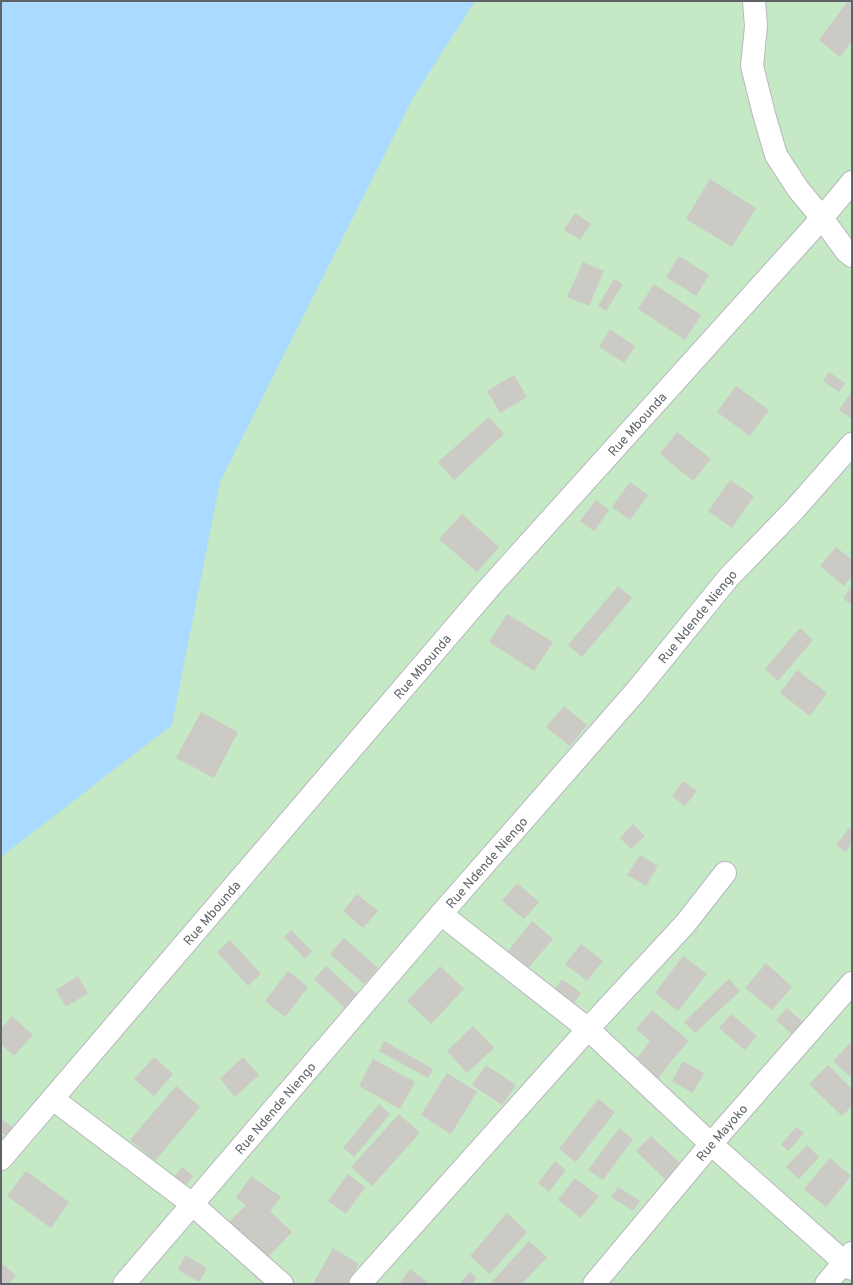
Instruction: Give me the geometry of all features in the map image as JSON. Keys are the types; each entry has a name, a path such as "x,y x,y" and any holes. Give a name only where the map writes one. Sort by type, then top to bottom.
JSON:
{"street":[{"path":"754,1 756,26 752,66 776,155 798,189 822,218 846,251 852,256"},
{"name":"Rue Mbounda","path":"1,1159 54,1099 488,589 822,218 852,182"},
{"name":"Rue Ndende Niengo","path":"124,1284 441,914 637,690 729,578 794,510 852,444"},
{"path":"360,1284 588,1029 685,924 725,872"},
{"path":"441,914 588,1029 711,1144 849,1261 826,1284"},
{"name":"Rue Mayoko","path":"594,1284 711,1144 852,983"},
{"path":"54,1099 192,1204 282,1284"}],"green space":[{"path":"1,1 852,1 852,1284 1,1284"}],"water":[{"path":"1,1 475,1 413,98 220,482 172,725 1,857"}],"building":[{"path":"848,1 852,1 852,41 840,57 819,40"},
{"path":"710,179 756,208 732,247 686,219"},
{"path":"575,213 591,224 580,240 564,230"},
{"path":"679,256 709,275 696,296 666,277"},
{"path":"583,262 604,271 589,306 567,297"},
{"path":"614,279 623,284 606,311 598,306"},
{"path":"654,284 701,315 685,340 638,309"},
{"path":"610,329 635,346 624,363 599,347"},
{"path":"829,372 845,383 839,392 823,381"},
{"path":"514,375 527,397 500,413 487,391"},
{"path":"736,386 769,410 750,436 717,412"},
{"path":"852,391 852,419 839,410"},
{"path":"489,417 504,434 454,480 438,462"},
{"path":"677,432 711,459 693,481 660,454"},
{"path":"730,480 754,496 732,528 708,511"},
{"path":"630,482 648,495 630,520 612,507"},
{"path":"596,500 609,510 594,531 580,521"},
{"path":"462,514 499,547 477,572 439,539"},
{"path":"836,547 852,560 852,576 844,586 820,566"},
{"path":"618,586 632,598 582,657 568,645"},
{"path":"852,586 852,605 843,598"},
{"path":"507,614 553,642 534,671 489,642"},
{"path":"800,628 813,640 778,681 765,669"},
{"path":"797,670 827,693 810,716 780,693"},
{"path":"564,706 587,725 570,746 546,727"},
{"path":"201,712 238,732 214,778 176,758"},
{"path":"683,781 697,791 685,806 672,796"},
{"path":"633,824 645,836 631,849 620,838"},
{"path":"849,828 852,831 852,844 845,852 836,845"},
{"path":"640,855 658,866 646,886 627,875"},
{"path":"517,883 539,902 524,919 502,901"},
{"path":"357,894 378,911 363,928 343,911"},
{"path":"532,921 553,939 524,973 504,956"},
{"path":"291,930 312,951 305,959 284,937"},
{"path":"344,938 378,968 364,984 330,954"},
{"path":"230,940 261,974 248,986 217,952"},
{"path":"581,944 603,961 587,981 565,964"},
{"path":"683,956 707,974 678,1011 655,993"},
{"path":"766,963 792,987 772,1010 745,988"},
{"path":"326,966 358,995 346,1009 314,979"},
{"path":"440,966 464,989 431,1024 407,1001"},
{"path":"288,971 308,987 285,1017 265,1001"},
{"path":"78,976 88,993 66,1007 56,990"},
{"path":"562,979 581,993 573,1004 554,990"},
{"path":"729,979 740,991 695,1033 684,1022"},
{"path":"787,1008 805,1024 794,1036 776,1020"},
{"path":"652,1010 689,1041 658,1079 635,1061 650,1041 636,1029"},
{"path":"731,1014 757,1036 745,1050 719,1028"},
{"path":"12,1016 33,1035 14,1056 1,1044 1,1029"},
{"path":"473,1026 494,1048 467,1073 447,1051"},
{"path":"384,1041 433,1069 428,1078 379,1051"},
{"path":"852,1041 852,1078 833,1061"},
{"path":"154,1057 173,1074 154,1096 134,1079"},
{"path":"243,1057 259,1075 235,1097 220,1079"},
{"path":"373,1059 415,1082 400,1109 359,1086"},
{"path":"683,1061 704,1073 693,1093 672,1081"},
{"path":"486,1065 516,1085 502,1105 472,1085"},
{"path":"828,1065 852,1089 852,1106 842,1116 809,1084"},
{"path":"447,1073 477,1092 451,1134 421,1115"},
{"path":"176,1086 200,1107 155,1161 130,1140"},
{"path":"598,1099 615,1112 576,1162 559,1149"},
{"path":"379,1104 390,1114 354,1157 343,1148"},
{"path":"399,1114 420,1133 372,1186 351,1167"},
{"path":"1,1118 13,1128 6,1136 1,1132"},
{"path":"796,1127 804,1133 788,1151 781,1145"},
{"path":"619,1128 633,1139 603,1180 588,1170"},
{"path":"651,1136 682,1165 667,1181 636,1151"},
{"path":"807,1145 819,1157 799,1179 786,1167"},
{"path":"830,1158 851,1176 826,1207 804,1189"},
{"path":"555,1161 566,1170 549,1192 538,1183"},
{"path":"182,1167 193,1176 184,1188 172,1179"},
{"path":"26,1171 69,1202 51,1228 7,1196"},
{"path":"348,1174 365,1187 346,1214 328,1201"},
{"path":"251,1176 281,1197 270,1211 292,1232 265,1260 227,1224 246,1205 236,1198"},
{"path":"575,1178 599,1196 581,1218 558,1200"},
{"path":"618,1187 640,1201 633,1211 611,1197"},
{"path":"507,1213 527,1232 490,1274 470,1256"},
{"path":"529,1241 547,1257 522,1284 490,1284"},
{"path":"333,1248 359,1264 347,1284 313,1284"},
{"path":"185,1255 207,1268 199,1282 178,1270"},
{"path":"1,1263 16,1275 9,1284 1,1283"},
{"path":"410,1269 430,1284 399,1284"},
{"path":"470,1272 477,1278 472,1284 459,1284"}]}
